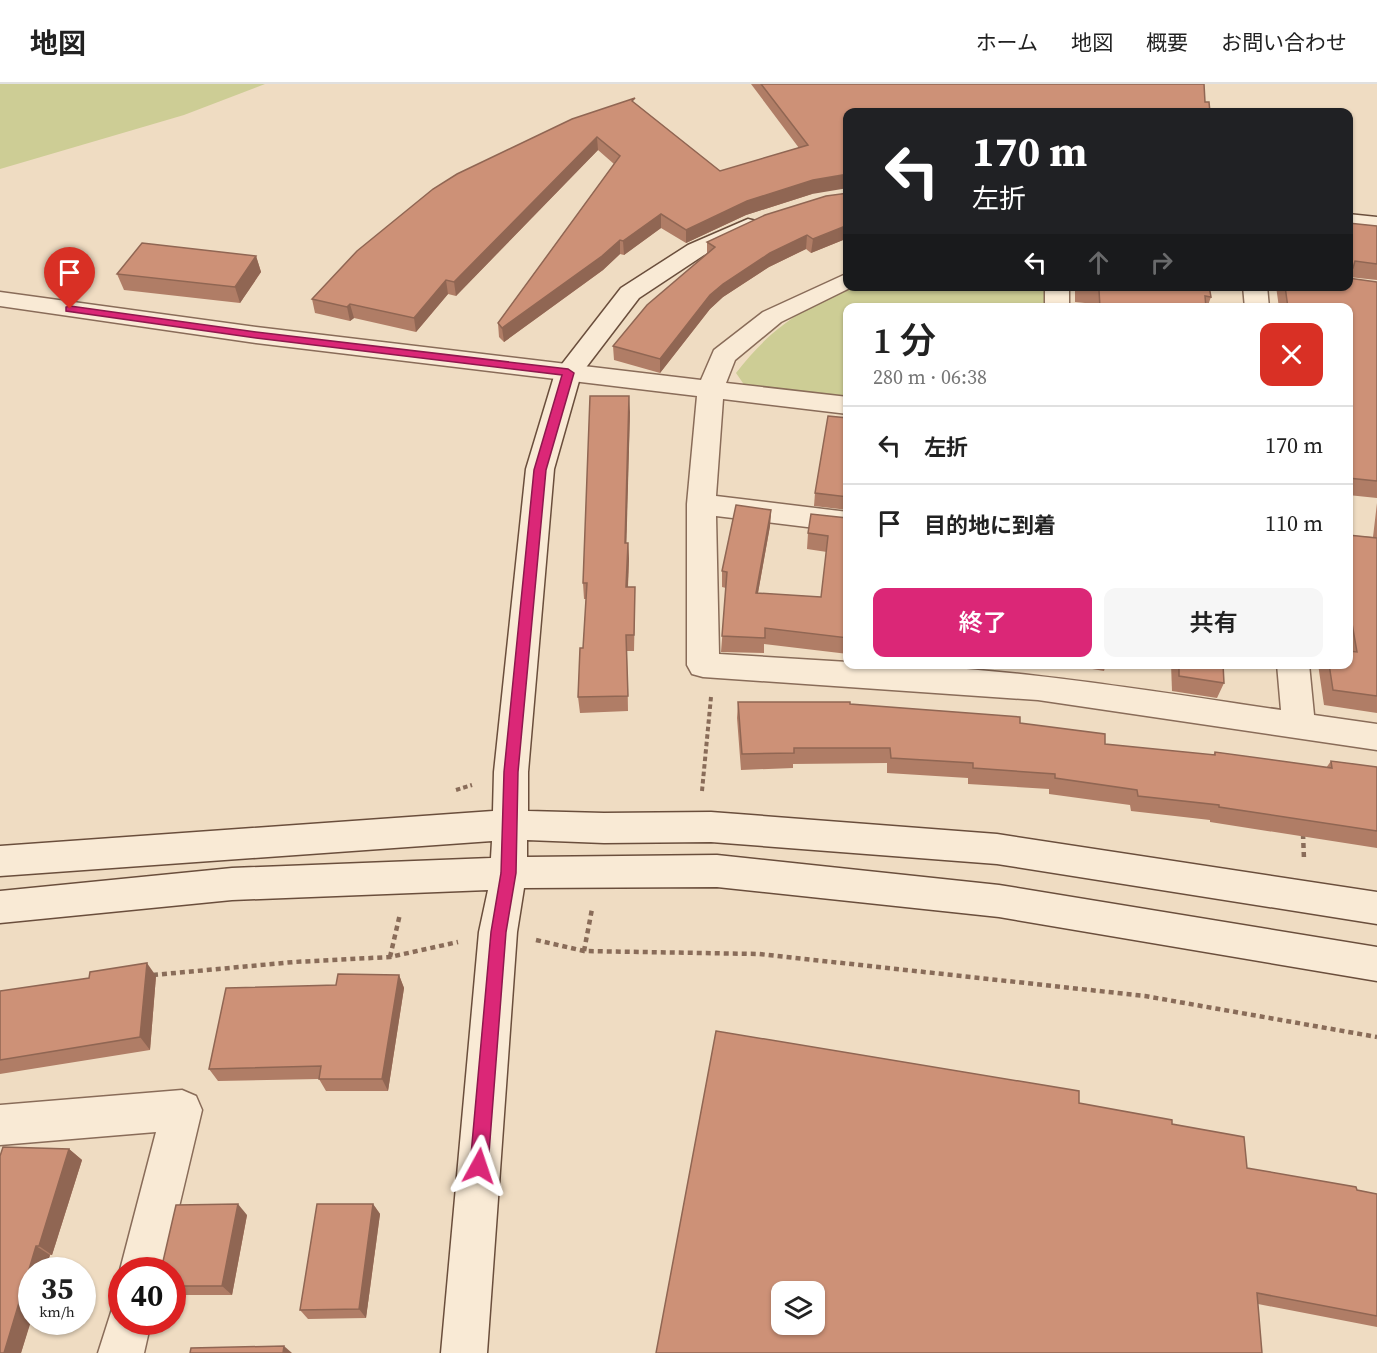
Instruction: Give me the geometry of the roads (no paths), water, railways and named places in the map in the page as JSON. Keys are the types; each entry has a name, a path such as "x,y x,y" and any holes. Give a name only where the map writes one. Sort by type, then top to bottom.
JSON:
{"street":[{"path":"464,1353 498,932 509,873 511,772 540,470 568,373 630,293 696,249 755,222 777,215"},
{"path":"1353,222 1377,224"},
{"path":"843,282 772,317 723,356 711,389 700,504 703,665 1038,676 1299,726 1377,737"},
{"path":"0,299 256,335 843,405"},
{"path":"700,504 843,521"},
{"path":"1293,669 1299,726"},
{"path":"0,861 511,825 604,828 711,827 997,849 1377,908"},
{"path":"0,907 231,884 408,879 509,873 717,871 999,901 1377,964"},
{"path":"0,1125 182,1110 145,1257"},
{"path":"121,1353 126,1335"}]}
